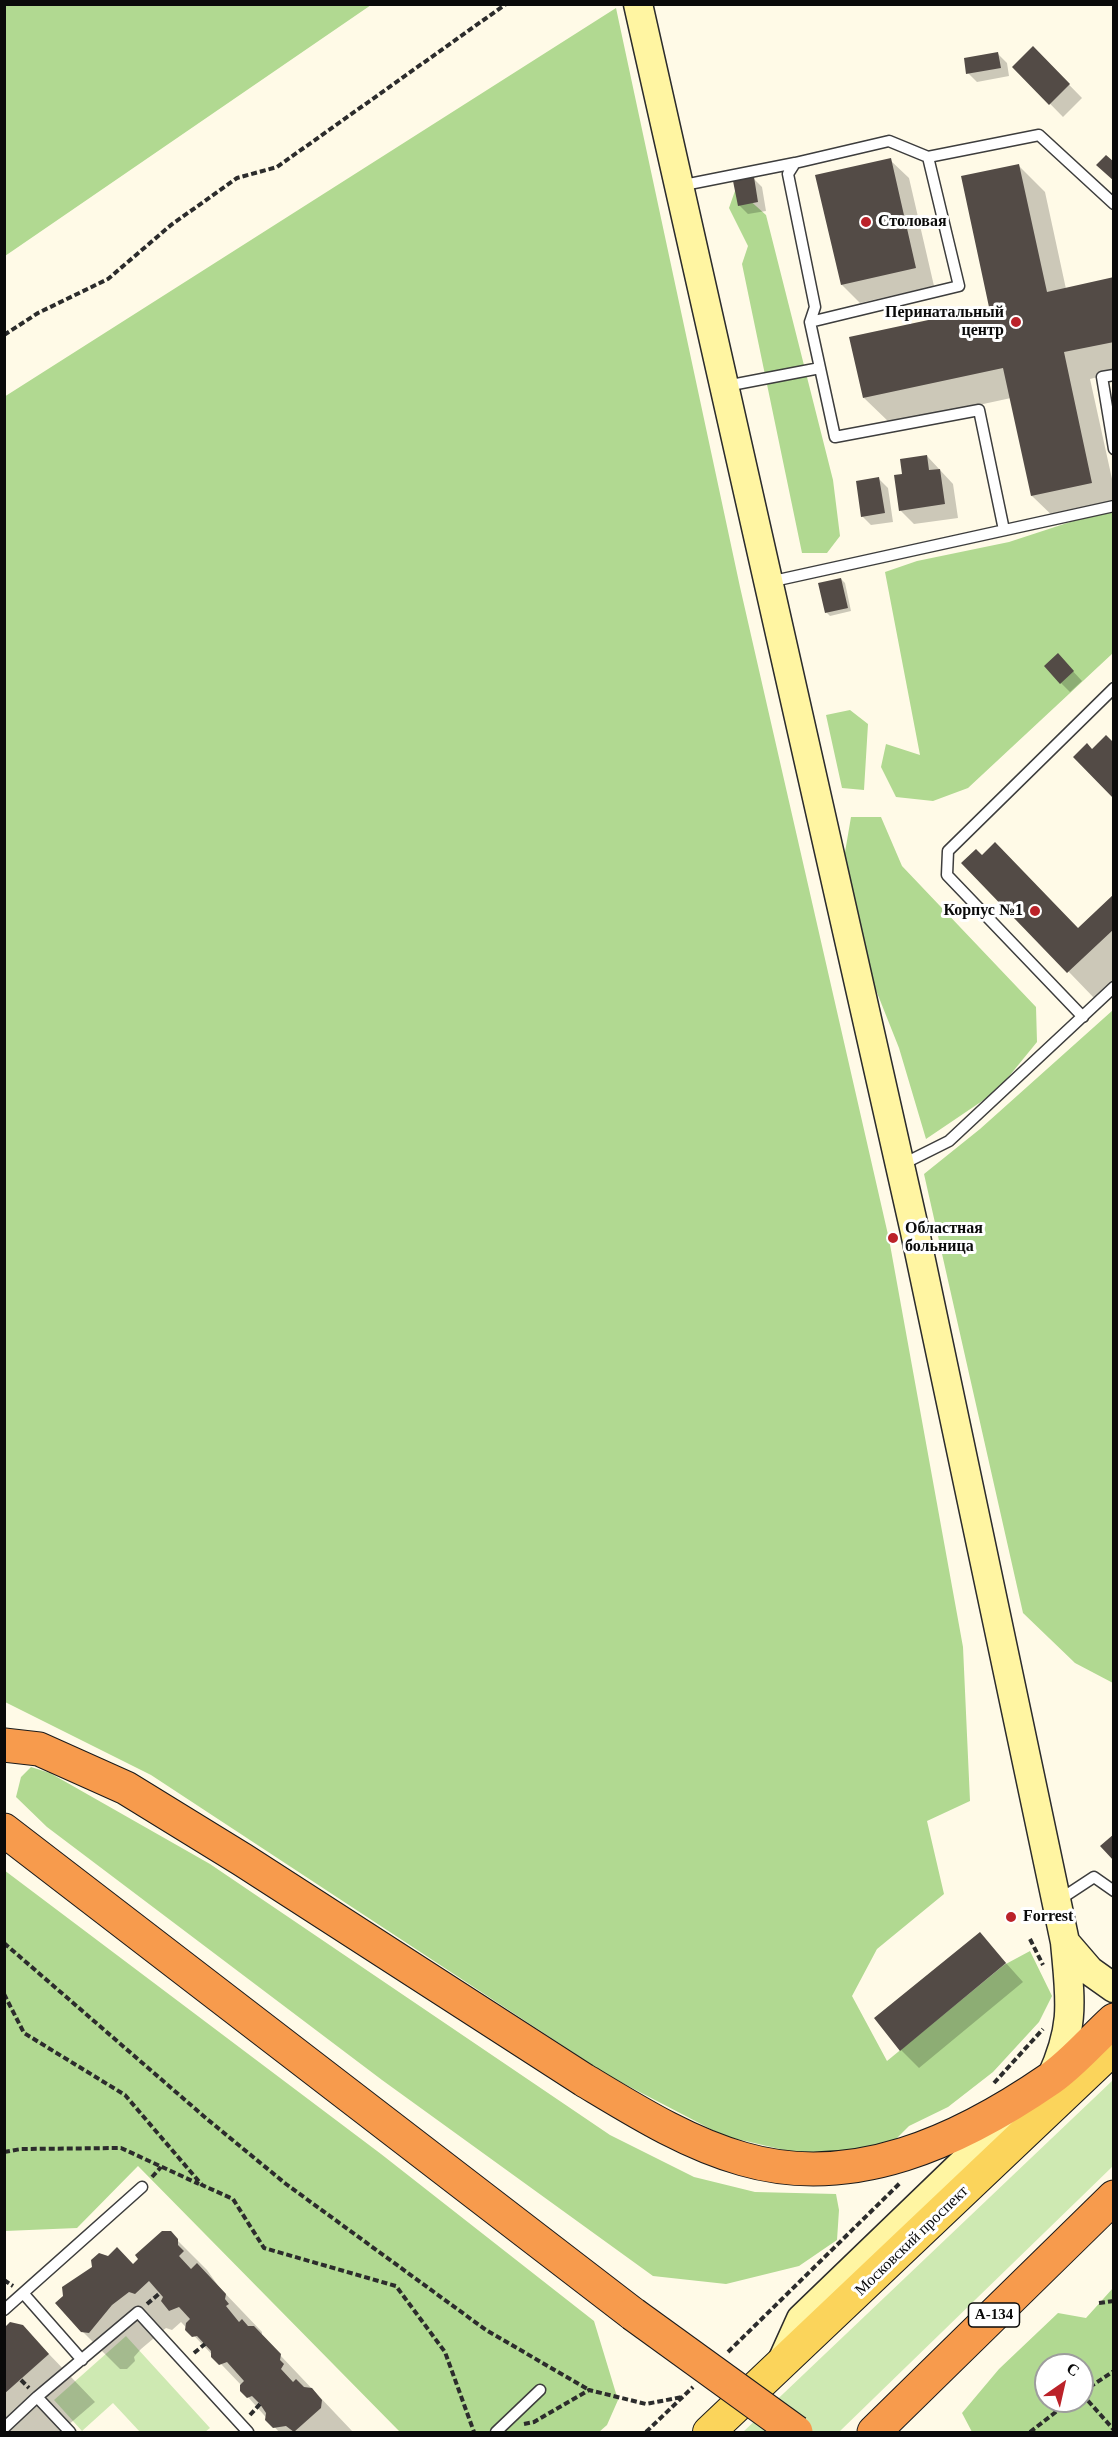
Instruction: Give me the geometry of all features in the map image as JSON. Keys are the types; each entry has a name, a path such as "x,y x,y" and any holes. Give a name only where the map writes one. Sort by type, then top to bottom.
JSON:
{"highway":[{"path":"4,1733 145,1800 243,1860 584,2080 641,2114 707,2147 743,2159 777,2167 821,2170 865,2166 913,2153 968,2128 1051,2078 1113,2020"},
{"path":"4,1745 39,1749"},
{"path":"4,1830 633,2314 796,2433"},
{"name":"А-134","path":"874,2433 1113,2199"}],"main road":[{"name":"Московский проспект","path":"709,2433 1113,2048"}],"street":[{"path":"638,4 900,1166 1065,1942 1069,2024 1065,2048 1051,2078 801,2319 780,2366"},
{"path":"1065,1942 1090,1971 1113,1988"}],"lane":[{"path":"679,186 795,163 889,141 928,157 1039,135 1113,204"},
{"path":"810,322 959,286 928,157"},
{"path":"795,163 788,174 815,307 810,322 835,437 979,410 1004,530"},
{"path":"725,386 820,368"},
{"path":"1113,375 1102,377 1113,449"},
{"path":"768,582 1113,506"},
{"path":"1083,1017 947,875 948,851 1113,688"},
{"path":"900,1166 949,1141 1113,987"},
{"path":"1056,1902 1094,1877 1113,1891"},
{"path":"4,2310 142,2187"},
{"path":"23,2293 82,2360"},
{"path":"4,2428 37,2397 138,2312 248,2433"},
{"path":"498,2431 540,2390"},
{"path":"37,2397 70,2433"}],"path":[{"path":"4,335 38,313 108,279 171,225 237,178 277,167 506,4"},
{"path":"1030,1939 1046,1969"},
{"path":"4,1943 207,2119 286,2184 486,2330 589,2390 646,2404 683,2396"},
{"path":"4,1994 24,2034 125,2096 202,2186"},
{"path":"992,2084 1044,2027"},
{"path":"4,2152 21,2149 121,2148 233,2199 264,2248 396,2286 445,2352 474,2433"},
{"path":"725,2355 908,2175"},
{"path":"1099,2303 1113,2301"},
{"path":"1094,2385 1113,2372"},
{"path":"646,2433 700,2380"},
{"path":"498,2431 534,2422 589,2390"},
{"path":"1094,2407 1113,2430"},
{"path":"1030,2433 1055,2413"}],"green space":[{"path":"5,4 371,4 371,5 5,256"},
{"path":"616,8 740,587 889,1239 963,1647 970,1801 927,1821 944,1894 877,1949 852,1996 887,2061 1004,1965 1030,1951 1052,1996 1039,2022 993,2072 948,2107 909,2126 890,2145 847,2152 797,2153 724,2136 609,2076 151,1775 5,1702 4,397"},
{"path":"736,188 766,215 833,480 840,536 827,553 802,553 742,264 748,246 729,208"},
{"path":"1113,508 1113,653 968,788 933,801 896,797 881,767 886,744 920,755 885,572 917,561 1009,542"},
{"path":"850,710 868,724 864,790 842,788 826,715"},
{"path":"851,817 881,817 902,866 1036,1007 1037,1042 997,1091 926,1139 899,1048 870,975 843,864"},
{"path":"1113,1010 1113,1683 1075,1663 1023,1613 924,1174 980,1129"},
{"path":"31,1767 50,1773 210,1864 610,2135 694,2177 755,2192 836,2194 839,2210 837,2240 799,2266 726,2284 653,2276 382,2080 47,1827 16,1797 21,1777"},
{"path":"4,1870 381,2154 594,2321 618,2400 607,2425 599,2432 400,2432 138,2166 77,2228 5,2231"},
{"path":"1113,2080 1113,2166 839,2432 743,2432"},
{"path":"1113,2288 1113,2432 972,2432 962,2413 999,2369 1058,2313 1086,2318"},
{"path":"126,2336 210,2428 205,2432 140,2432 113,2403 82,2431 54,2400"}],"building":[{"path":"1033,46 1070,84 1049,105 1012,67"},
{"path":"998,52 1001,68 966,74 964,58"},
{"path":"1106,155 1114,162 1114,181 1096,165"},
{"name":"Столовая","path":"891,158 916,268 841,285 815,175"},
{"name":"Перинатальный центр","path":"1019,164 1047,292 1114,277 1114,342 1064,352 1092,483 1031,496 1003,368 863,398 849,337 989,307 961,176"},
{"path":"754,177 758,202 738,206 733,181"},
{"path":"927,455 929,470 940,469 945,504 899,511 894,475 902,474 900,459"},
{"path":"879,477 885,513 861,517 856,481"},
{"path":"841,578 848,608 825,613 818,583"},
{"path":"1058,653 1074,671 1060,684 1044,666"},
{"path":"1106,735 1114,743 1114,799 1073,757 1087,743 1092,749"},
{"name":"Корпус №1","path":"995,842 1078,928 1114,894 1114,929 1067,973 961,863 976,849 982,855"},
{"path":"1114,1834 1114,1861 1100,1846"},
{"path":"980,1932 1006,1963 900,2051 874,2018"},
{"path":"162,2231 171,2231 178,2239 178,2245 184,2251 179,2256 191,2269 197,2263 226,2294 225,2299 229,2304 226,2306 239,2322 242,2319 248,2326 254,2326 281,2354 280,2360 284,2364 281,2369 293,2382 296,2379 304,2387 312,2388 322,2400 321,2408 294,2432 286,2426 273,2428 265,2420 266,2413 260,2404 252,2396 247,2398 240,2391 240,2385 244,2381 227,2362 219,2365 211,2357 211,2351 197,2336 192,2337 185,2330 186,2323 190,2319 179,2307 169,2311 161,2301 163,2297 149,2281 135,2294 129,2292 112,2305 89,2333 81,2332 55,2303 63,2296 62,2287 92,2267 91,2260 99,2253 108,2256 117,2247 133,2264 138,2259 135,2255"},
{"path":"10,2322 23,2325 49,2354 4,2394 4,2328"}],"place":[{"name":"Столовая","path":"866,222"},
{"name":"Перинатальный центр","path":"1016,322"},
{"name":"Корпус №1","path":"1035,911"},
{"name":"Областная больница","path":"893,1238"},
{"name":"Forrest","path":"1011,1917"}]}
